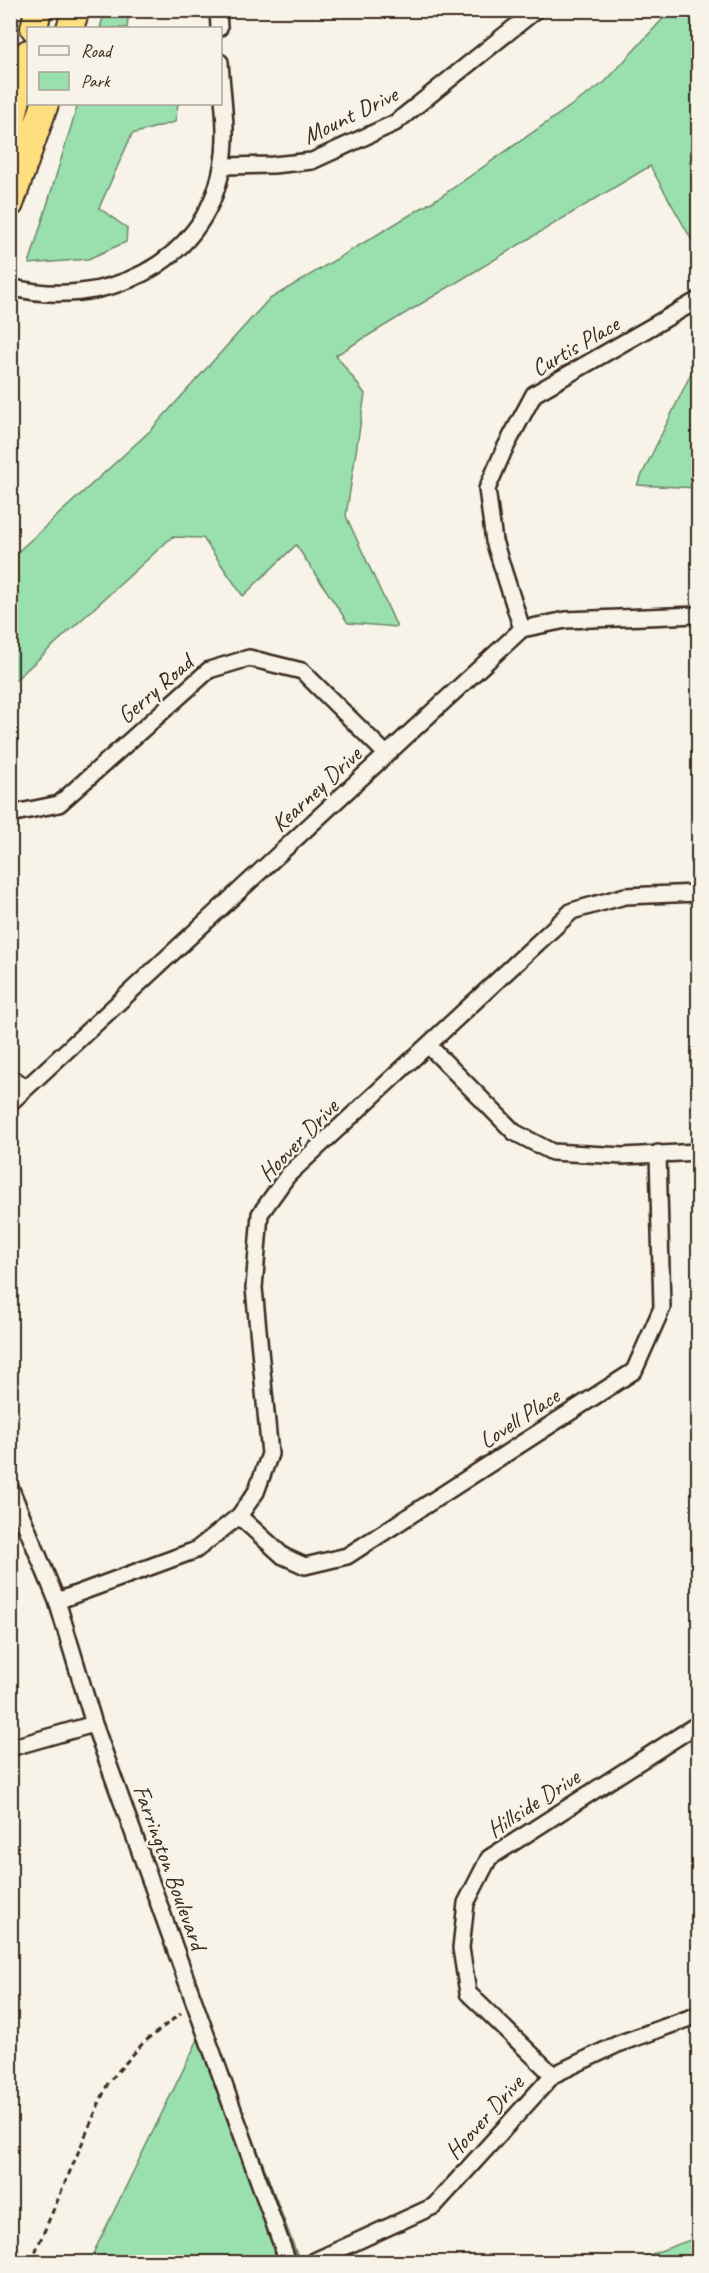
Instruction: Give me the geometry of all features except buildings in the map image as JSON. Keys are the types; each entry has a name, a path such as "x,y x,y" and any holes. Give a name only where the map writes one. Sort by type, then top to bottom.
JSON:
{"highway":[{"path":"34,27 38,10"},
{"path":"70,27 76,10"},
{"path":"10,129 27,56"},
{"path":"10,204 45,105"}],"street":[{"path":"218,10 219,27"},
{"name":"Mount Drive","path":"223,166 273,165 312,161 386,128 403,118 536,10"},
{"path":"10,287 72,295 104,290 146,272 169,257 195,227 213,196 223,166 221,105"},
{"name":"Curtis Place","path":"522,629 494,541 487,489 504,450 534,394 699,300"},
{"path":"522,629 566,620 699,615"},
{"name":"Kearney Drive","path":"10,1103 522,629"},
{"name":"Gerry Road","path":"10,814 59,804 209,670 249,658 302,671 386,754"},
{"name":"Hoover Drive","path":"57,1601 195,1550 239,1516 256,1492 270,1454 254,1288 260,1214 288,1175 572,911 625,896 699,893"},
{"path":"429,1046 514,1132 552,1152 623,1156 699,1152"},
{"path":"10,1076 26,1088"},
{"name":"Lovell Place","path":"239,1516 283,1556 305,1566 347,1556 634,1371 662,1308 658,1153"},
{"name":"Farrington Boulevard","path":"10,1487 57,1601 94,1724 288,2262"},
{"path":"10,1748 94,1724"},
{"name":"Hillside Drive","path":"553,2074 468,1993 461,1948 466,1903 489,1858 699,1724"},
{"name":"Hoover Drive","path":"312,2262 434,2206 553,2074 618,2044 699,2015"}],"path":[{"path":"31,2262 108,2083 143,2043 195,2003"}],"green space":[{"path":"105,11 129,11 127,27 100,27"},
{"path":"670,11 698,11 698,251 650,166 336,355 365,394 346,516 397,627 348,623 296,545 243,596 203,538 172,537 11,684 11,558 151,430 268,300 440,197 605,82"},
{"path":"78,105 178,105 175,122 132,134 99,208 127,228 126,242 88,259 29,264"},
{"path":"698,359 698,488 637,485"},
{"path":"208,2019 300,2262 89,2262"},
{"path":"698,2237 698,2262 630,2262"}]}
